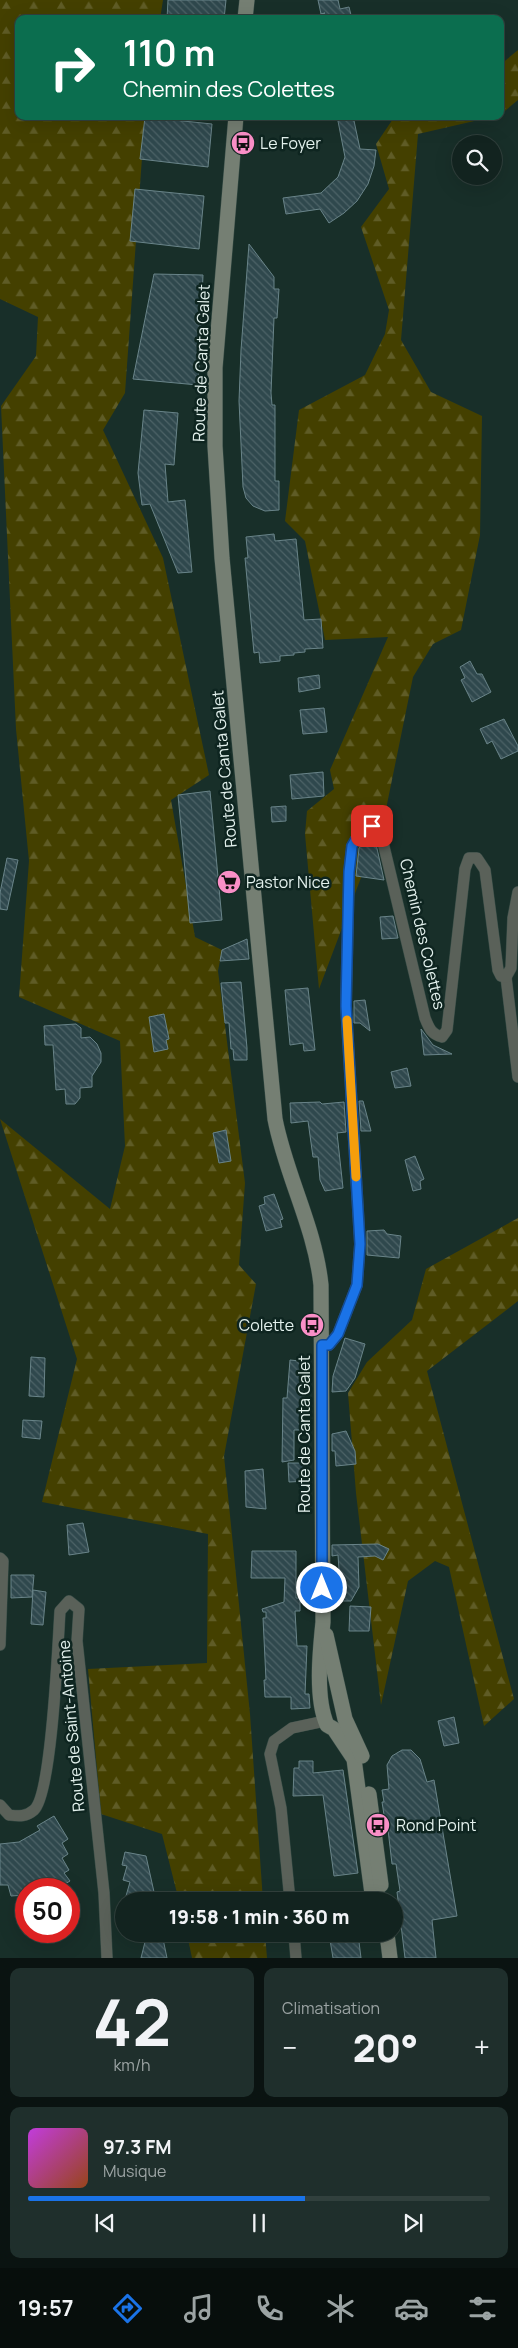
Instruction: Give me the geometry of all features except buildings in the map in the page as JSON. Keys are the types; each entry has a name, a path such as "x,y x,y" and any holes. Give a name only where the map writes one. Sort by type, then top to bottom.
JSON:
{"main road":[{"path":"245,15 247,0"},
{"name":"Route de Canta Galet","path":"236,120 216,368 216,446 222,558 274,1119 279,1141 312,1237 319,1265 322,1345 323,1622 320,1658 321,1695 335,1720"},
{"path":"335,1720 354,1759 371,1892"},
{"path":"335,1720 362,1757 382,1892"},
{"path":"378,1942 380,1958"},
{"path":"388,1942 390,1958"}],"street":[{"name":"Chemin des Colettes","path":"322,1345 329,1345 338,1334 357,1285 360,1244 346,1006 349,872 352,846 366,826 372,826 380,830 384,841 425,1018 434,1035 442,1037 447,1030 465,869 469,858 477,858 485,870 498,970 501,976 506,977"},
{"path":"518,892 513,918 511,968 506,977 518,1077"},
{"path":"0,1558 2,1561 0,1645"},
{"name":"Route de Saint-Antoine","path":"0,1806 9,1815 23,1816 35,1809 41,1793 56,1699 60,1611 69,1601 79,1609 77,1640 104,1892 106,1958"},
{"path":"289,1892 281,1808 270,1754 274,1741 292,1728 335,1720"},
{"path":"295,1942 296,1958"}],"green space":[{"path":"0,0 163,0 161,15 15,15 15,120 145,120 125,393 103,430 163,558 209,775 171,800 195,937 222,950 218,971 245,1183 239,1265 256,1284 224,1456 250,1714 262,1892 177,1892 162,1834 101,1814 88,1669 207,1663 208,1534 42,1502 77,1359 0,1119 110,1209 125,1146 120,1041 19,997 29,861 16,729 1,406 36,356 38,317 0,299"},
{"path":"518,50 518,100 504,112 504,62"},
{"path":"392,120 479,120 418,134 401,340 431,392 482,416 480,535 461,630 433,644 413,677 385,814 319,989 305,834 307,811 334,789 330,770 388,637 325,640 305,541 285,521 299,410 365,375 385,334 389,310 361,227 389,189 376,144"},
{"path":"518,1218 518,1301 427,1371 514,1699 484,1726 449,1567 435,1561 408,1581 381,1705 356,1493 348,1393 367,1362 412,1320 426,1269"},
{"path":"189,1942 266,1942 267,1958 192,1958"}],"slow traffic":[{"path":"347,1020 356,1177"}],"place":[{"name":"Le Foyer","path":"243,143"},
{"name":"Pastor Nice","path":"229,882"},
{"name":"Colette","path":"312,1325"},
{"name":"Rond Point","path":"378,1825"}],"route":[{"path":"322,1588 322,1345 329,1345 334,1341 357,1285 360,1244 346,1006 349,872 352,846 360,832 366,826 372,826"}]}
